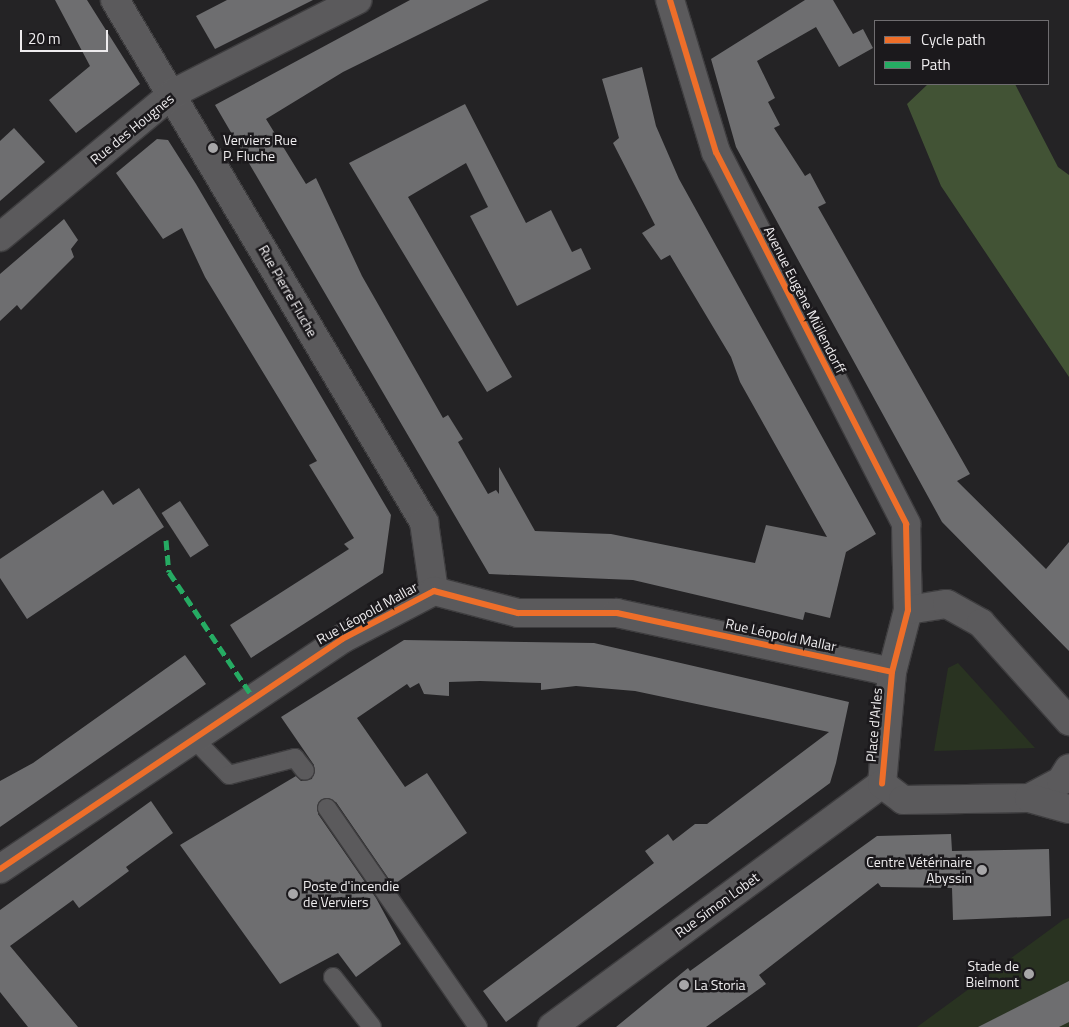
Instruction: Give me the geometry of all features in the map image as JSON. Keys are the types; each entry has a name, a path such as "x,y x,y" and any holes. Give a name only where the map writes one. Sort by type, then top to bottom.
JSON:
{"street":[{"name":"Rue Pierre Fluche","path":"115,0 424,522 434,591"},
{"name":"Rue des Hougnes","path":"0,237 172,94 357,0"},
{"name":"Avenue Eugène Müllendorff","path":"670,0 716,152 906,524 908,610"},
{"name":"Rue Léopold Mallar","path":"0,869 342,639 434,591 518,613 617,613 892,672"},
{"path":"908,610 947,604 981,623 1069,721"},
{"name":"Place d'Arles","path":"882,784 892,672 908,610"},
{"path":"1029,798 1061,780 1069,768"},
{"path":"882,784 903,800 1029,798 1069,809"},
{"name":"Rue Simon Lobet","path":"552,1027 882,784"}],"lane":[{"path":"194,739 229,775 295,758 305,771"},
{"path":"327,808 478,1027"},
{"path":"333,977 372,1027"}],"green space":[{"path":"927,85 1016,85 1058,167 1069,175 1069,377 941,186 907,104"},
{"path":"958,663 1035,748 934,751 948,668"},
{"name":"Stade de Bielmont","path":"1069,918 1069,1027 917,1027 1063,920"}],"building":[{"path":"55,0 87,0 140,84 76,133 49,100 90,66"},
{"path":"227,0 313,0 215,49 196,16"},
{"path":"410,0 489,0 343,72 266,119 306,184 316,178 362,276 443,418 448,415 463,439 458,442 488,494 496,490 499,494 499,467 535,531 611,534 755,563 766,525 827,537 740,382 731,357 670,255 661,260 642,233 655,225 613,143 619,138 602,79 642,67 656,126 679,179 876,534 846,552 830,618 805,612 803,620 633,580 489,574 215,105"},
{"path":"805,0 833,0 853,34 863,29 873,48 839,67 816,27 757,61 775,98 768,102 780,125 774,128 805,176 810,173 826,203 818,207 970,474 957,481 1046,569 1069,542 1069,651 942,522 736,147 711,59"},
{"path":"465,104 526,223 551,210 572,252 581,248 591,269 517,306 470,216 488,207 466,163 408,197 512,377 487,392 349,163"},
{"path":"14,128 45,162 0,201 0,141"},
{"path":"157,139 168,140 196,184 391,515 383,573 251,658 230,625 349,549 344,544 354,538 309,465 317,461 205,277 182,228 163,239 116,173"},
{"path":"64,219 78,240 71,249 74,257 21,310 17,305 0,321 0,274"},
{"path":"139,488 164,527 27,619 0,578 0,559 103,490 113,505"},
{"path":"180,501 209,545 190,557 162,513"},
{"path":"404,640 594,643 849,702 830,783 506,1022 483,991 654,863 645,851 668,834 673,841 695,824 707,824 829,732 635,691 576,686 541,690 541,683 480,681 449,682 449,696 424,694 419,683 410,688 407,684 357,718 405,787 427,773 467,833 393,885 336,802 321,800 318,814 376,898 401,944 356,977 338,953 280,984 180,845 296,776 301,781 312,779 314,765 281,717"},
{"path":"185,655 206,684 0,827 0,781 33,763"},
{"path":"151,801 173,833 126,867 129,871 79,908 73,900 10,946 78,1027 28,1027 0,992 0,910"},
{"path":"951,834 952,851 1049,849 1051,916 953,920 952,888 881,887 878,883 759,975 766,984 706,1027 616,1027 688,968 690,971 877,836"},
{"path":"1069,981 1069,1022 1059,1027 978,1027"}],"marked path":[{"path":"166,540 169,572 254,699"}],"cycle path":[{"path":"670,0 716,152 906,524 908,610 892,672 882,784"},
{"path":"0,869 342,639 434,591 518,613 617,613 892,672"}],"place":[{"name":"Verviers Rue P. Fluche","path":"213,148"},
{"name":"Centre Vétérinaire Abyssin","path":"982,870"},
{"name":"Poste d'incendie de Verviers","path":"293,894"},
{"name":"Stade de Bielmont","path":"1029,974"},
{"name":"La Storia","path":"684,985"}]}
